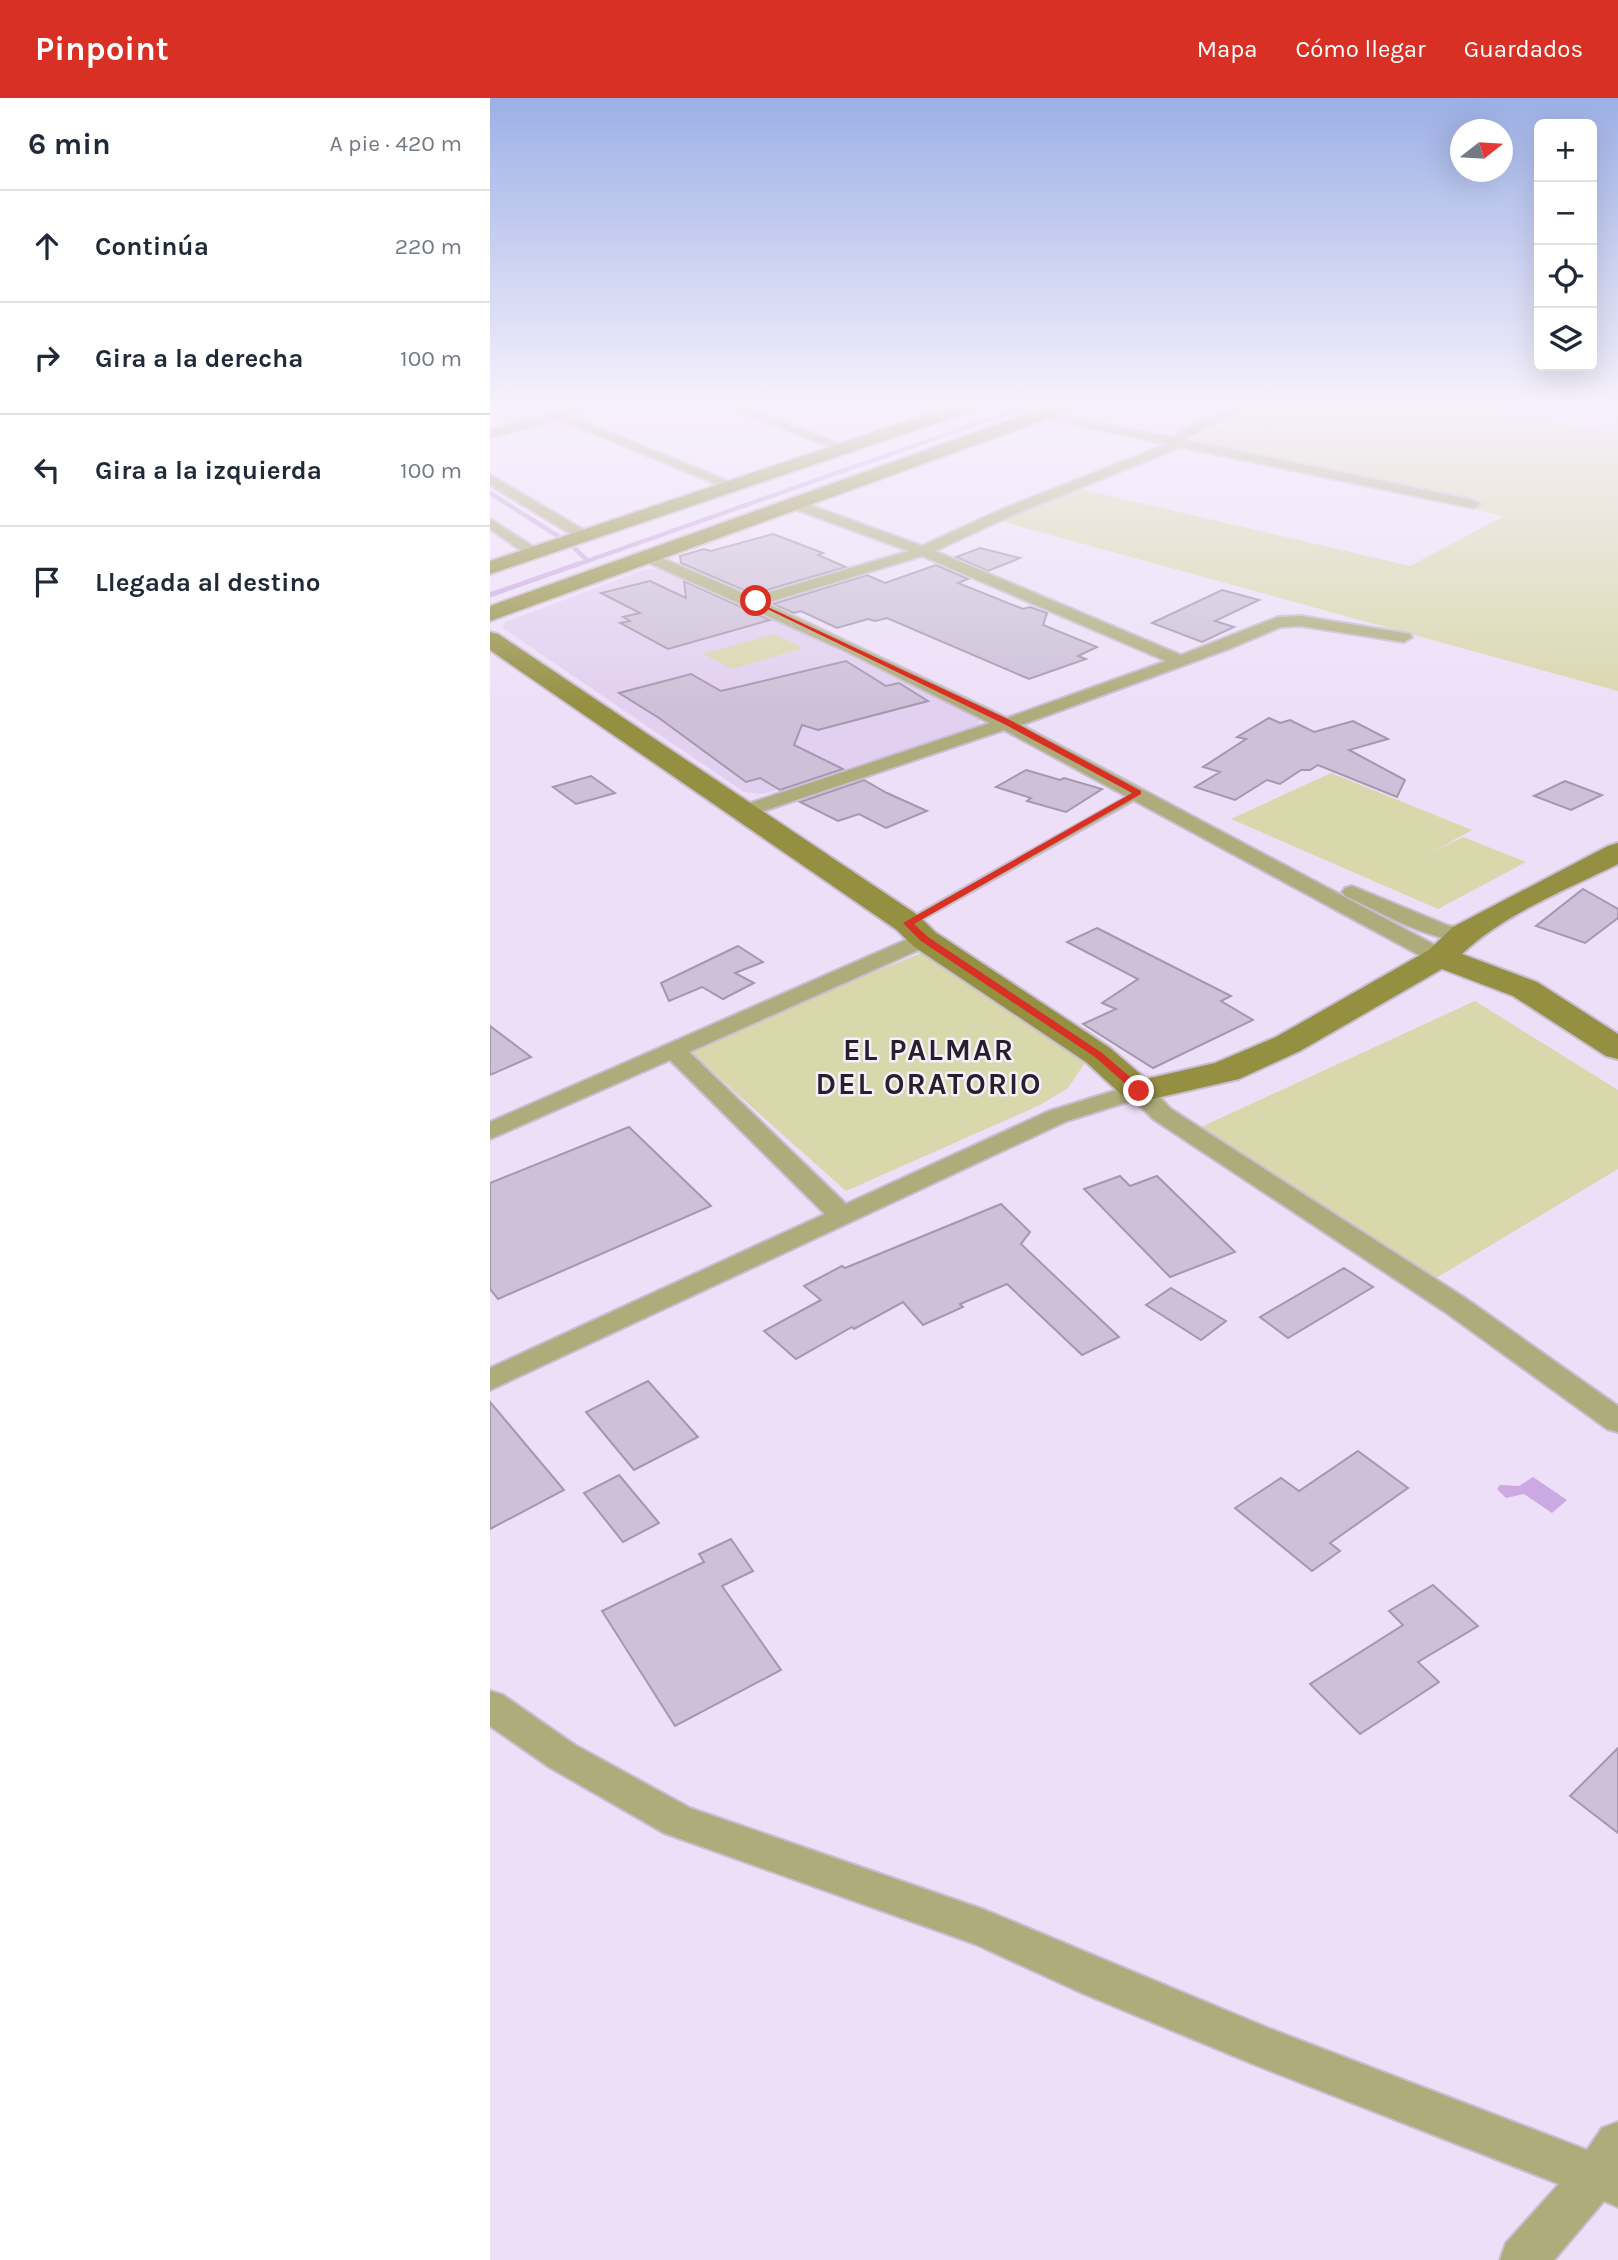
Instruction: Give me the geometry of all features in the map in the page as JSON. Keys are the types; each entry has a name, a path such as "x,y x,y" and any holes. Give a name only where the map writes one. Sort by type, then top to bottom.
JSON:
{"main road":[{"path":"490,568 674,506"},
{"path":"490,614 784,506"},
{"path":"490,639 1098,1055 1139,1091 1226,1071 1288,1044 1452,945 1618,852"},
{"path":"1452,945 1618,1049"}],"street":[{"path":"534,506 584,536"},
{"path":"800,506 923,551 1180,661"},
{"path":"756,601 923,551 1023,506"},
{"path":"490,523 534,553"},
{"path":"645,556 756,601 1009,723 1206,830 1452,945"},
{"path":"742,812 1009,723 1278,622 1301,621 1404,637"},
{"path":"1206,830 1445,932 1452,945"},
{"path":"490,1131 674,1051 916,931"},
{"path":"674,1051 841,1215"},
{"path":"490,1380 1058,1116 1139,1091 1162,1114 1455,1305 1618,1421"},
{"path":"490,1706 562,1756 678,1821 985,1929 1097,1979 1268,2049 1611,2168 1523,2260"}],"lane":[{"path":"916,931 1139,793"}],"shaded area":[{"path":"1035,506 1153,506 1410,566 1504,516 1459,506 1618,506 1618,691 1000,521"},
{"path":"664,568 980,718 979,727 763,794 744,792 503,628 505,622 644,570"},
{"path":"774,634 803,648 732,669 703,654"},
{"path":"1331,773 1472,830 1432,852 1463,837 1526,862 1438,909 1231,819"},
{"path":"924,952 1086,1061 1068,1088 1040,1105 846,1191 689,1051 813,996"},
{"path":"1475,1001 1618,1090 1618,1169 1436,1278 1201,1127"},
{"path":"1533,1477 1567,1500 1552,1513 1524,1494 1506,1498 1497,1489 1500,1485 1519,1486"}],"building":[{"path":"773,534 823,553 818,555 846,567 753,594 681,563 680,556 704,549 711,551"},
{"path":"980,548 1020,558 988,571 956,557"},
{"path":"936,565 968,579 958,583 1023,609 1030,607 1047,613 1043,625 1097,647 1078,656 1086,659 1029,679 887,618 875,621 868,619 837,628 801,611 794,613 773,604 867,575 885,583"},
{"path":"650,581 686,598 684,581 770,620 668,649 620,623 630,621 623,617 640,613 601,593"},
{"path":"1222,590 1259,600 1215,621 1234,627 1202,642 1152,623"},
{"path":"846,661 886,686 899,683 928,701 818,730 802,725 794,745 843,769 780,790 760,778 746,782 659,718 619,693 691,674 721,691"},
{"path":"1269,718 1280,723 1290,720 1314,732 1353,721 1388,739 1349,750 1405,780 1397,797 1318,765 1310,770 1301,770 1280,784 1267,780 1235,800 1195,787 1220,772 1203,767 1246,739 1237,737"},
{"path":"1026,770 1102,789 1066,812 1027,801 1031,798 996,787"},
{"path":"591,776 615,793 576,804 553,787"},
{"path":"864,780 927,811 886,828 859,814 838,821 800,802"},
{"path":"1565,781 1602,795 1571,810 1534,796"},
{"path":"1583,889 1618,909 1618,918 1585,943 1536,926"},
{"path":"1097,928 1231,996 1221,1001 1253,1020 1153,1068 1083,1024 1116,1009 1102,1003 1138,979 1067,942"},
{"path":"738,946 763,962 735,973 754,983 723,999 702,987 669,1001 661,983"},
{"path":"490,1026 531,1057 490,1075"},
{"path":"629,1127 711,1206 498,1299 490,1289 490,1183"},
{"path":"1120,1176 1130,1186 1157,1176 1235,1252 1170,1277 1084,1189"},
{"path":"1001,1204 1030,1232 1021,1244 1119,1337 1082,1355 1007,1284 960,1304 963,1307 923,1325 903,1302 796,1359 764,1331 821,1300 804,1286 842,1266 845,1268"},
{"path":"1344,1268 1373,1287 1288,1338 1260,1317"},
{"path":"1171,1288 1226,1321 1201,1340 1146,1305"},
{"path":"648,1381 698,1437 634,1470 586,1412"},
{"path":"490,1402 564,1490 490,1529"},
{"path":"1358,1451 1408,1488 1330,1543 1340,1551 1312,1571 1235,1508 1281,1478 1299,1491"},
{"path":"619,1475 659,1523 623,1542 584,1493"},
{"path":"731,1539 753,1571 722,1586 781,1670 675,1726 602,1611 704,1562 699,1554"},
{"path":"1433,1585 1478,1626 1418,1662 1439,1682 1360,1734 1310,1684 1403,1625 1389,1611"},
{"path":"1618,1748 1618,1833 1570,1796"}],"waterway":[{"path":"510,506 561,538"},
{"path":"588,561 744,506"},
{"path":"571,545 588,561"},
{"path":"573,566 588,561"},
{"path":"490,595 578,564"}],"district":[{"name":"EL PALMAR DEL ORATORIO","path":"929,1067"}],"route":[{"path":"756,601 1009,723 1139,793 908,923 925,939 1098,1055 1139,1091"}]}
